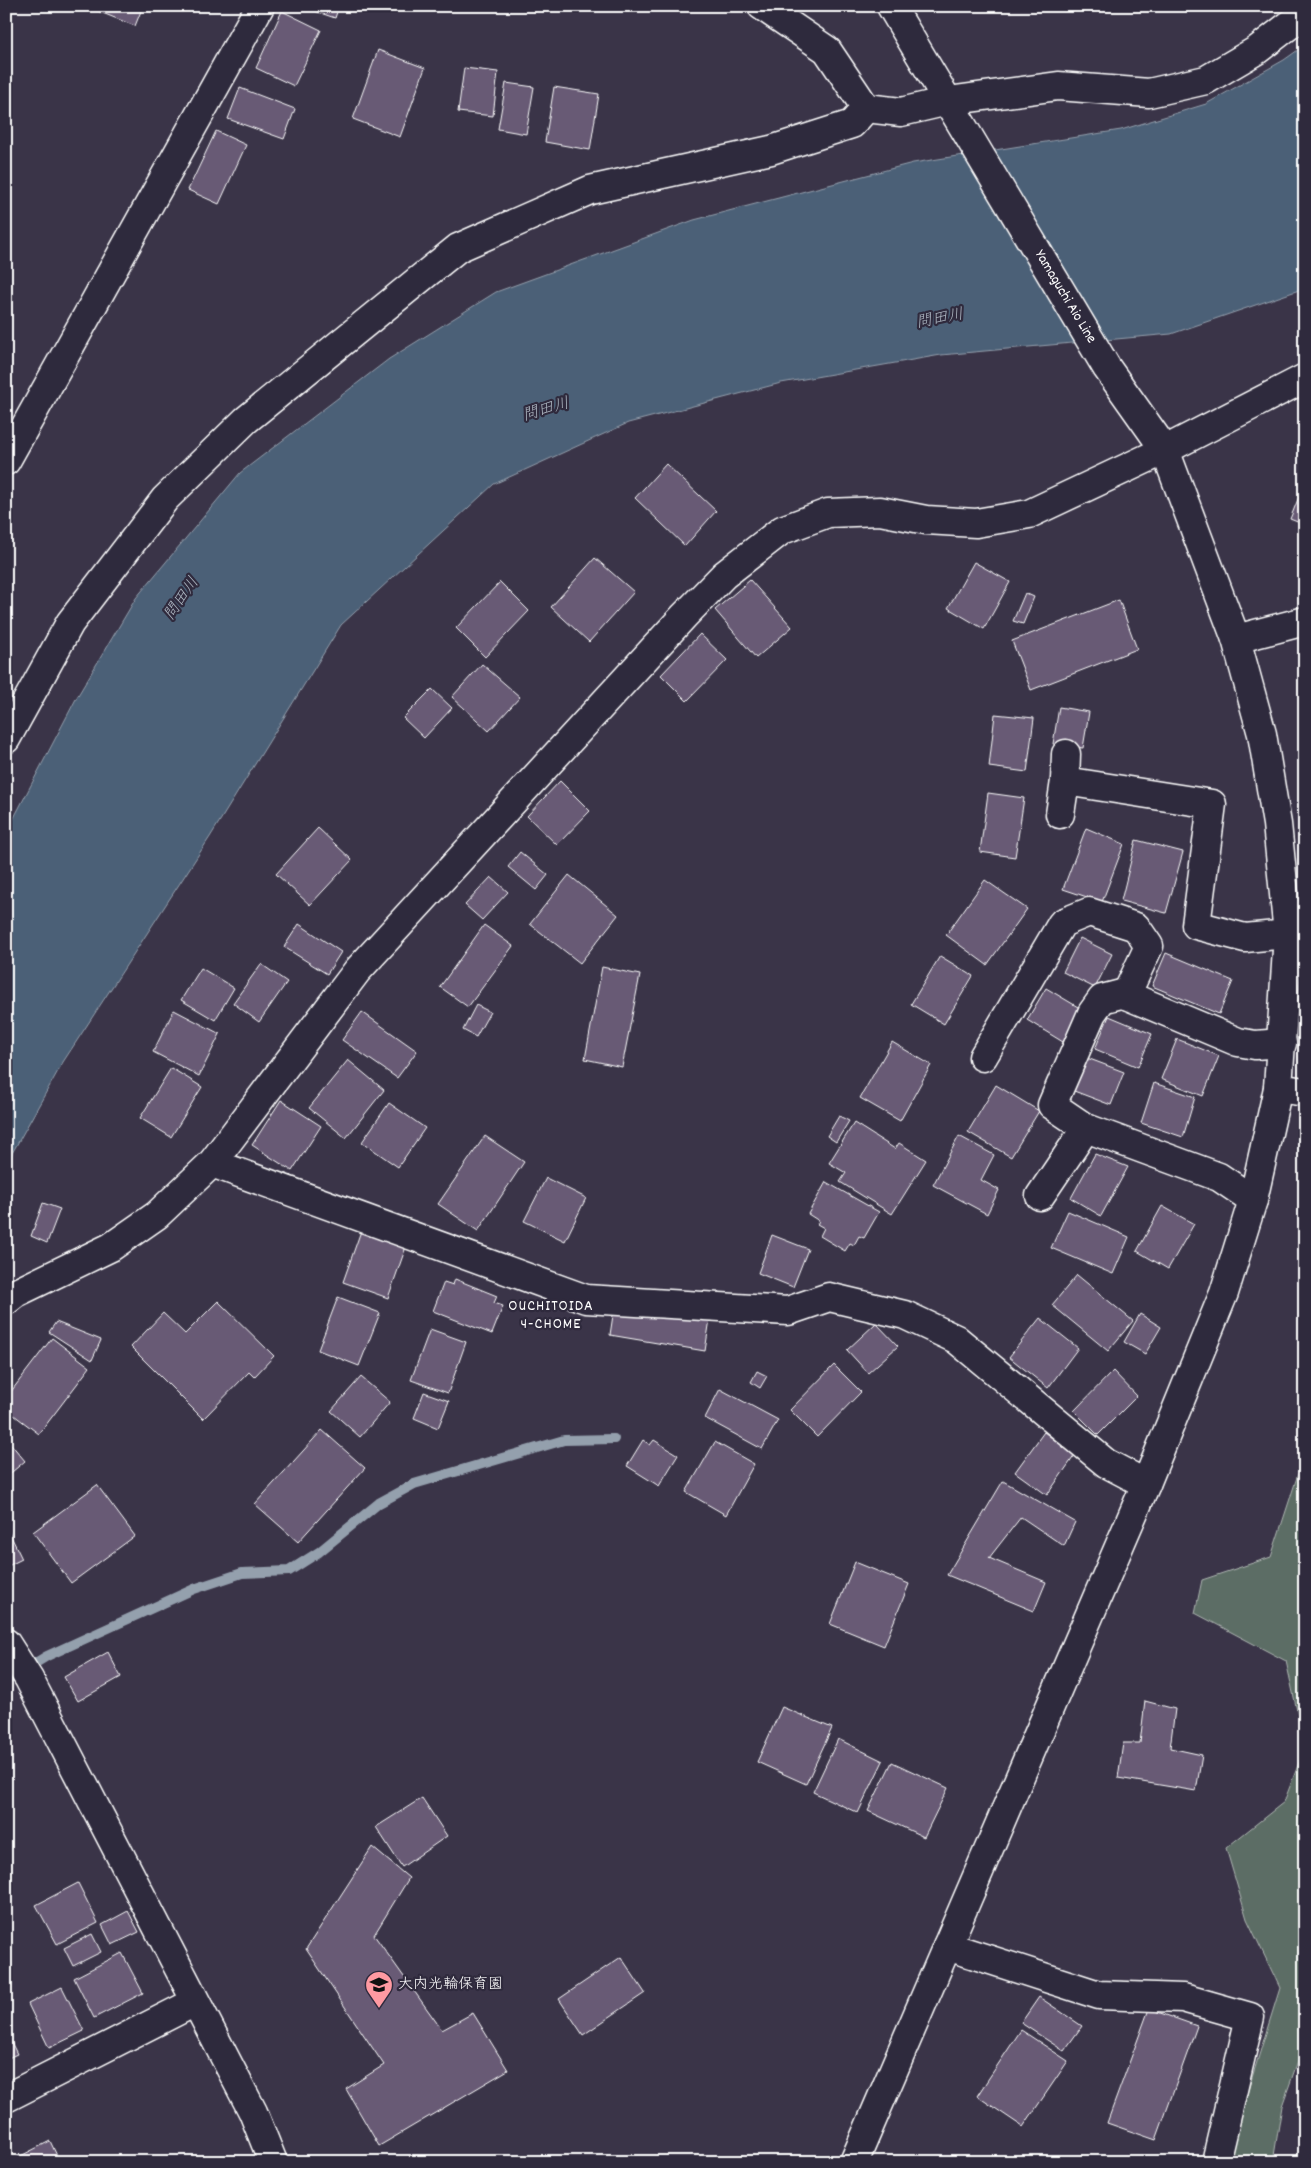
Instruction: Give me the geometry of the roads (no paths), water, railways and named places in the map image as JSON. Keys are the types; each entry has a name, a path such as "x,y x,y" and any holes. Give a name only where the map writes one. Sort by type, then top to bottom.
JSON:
{"street":[{"path":"6,461 260,6"},
{"path":"762,6 827,50 866,108 901,112 955,112 1058,86 1149,94 1206,80 1257,50 1305,13"},
{"name":"Yamaguchi Aio Line","path":"854,2162 1146,1484 1224,1293 1253,1200 1278,1088 1288,934 1277,824 1262,734 1236,639 1165,450 1107,368 891,6"},
{"path":"6,738 70,623 166,500 246,420 458,248 590,190 772,150 852,124 866,108"},
{"path":"6,1301 16,1293 111,1247 157,1215 212,1163 357,971 684,616 724,575 782,530 828,513 880,511 926,520 976,523 1029,514 1165,450 1305,378"},
{"path":"1236,639 1305,621"},
{"path":"1060,814 1065,781 1066,754"},
{"path":"1065,781 1212,804 1196,925 1245,938 1288,934"},
{"path":"983,1057 1062,923 1089,912 1136,927 1149,946 1126,995"},
{"path":"1253,1200 1219,1177 1086,1128 1052,1105 1092,1012 1102,999 1121,994 1126,995 1238,1042 1255,1045 1282,1043"},
{"path":"1278,1088 1305,1092"},
{"path":"1040,1196 1086,1128"},
{"path":"212,1163 586,1299 788,1311 830,1297 905,1315 956,1339 1106,1463 1146,1484"},
{"path":"17,1661 253,2112 273,2162"},
{"path":"947,1946 1099,1995 1183,1998 1250,2017 1216,2162"},
{"path":"6,2098 195,2002"}],"water":[{"name":"問田川","path":"1305,45 1305,288 1171,334 941,355 781,383 628,423 494,484 341,625 210,837 63,1062 6,1164 6,833 77,697 136,598 240,473 389,359 496,292 694,220 913,163 1121,130 1206,104 1284,60"}],"waterway":[{"path":"6,1681 47,1656 194,1589 242,1573 289,1571 319,1552 379,1503 414,1484 564,1440 614,1439"}],"place":[{"name":"大内光輪保育園","path":"379,2009"}],"district":[{"name":"OUCHITOIDA 4-CHOME","path":"551,1315"}]}
